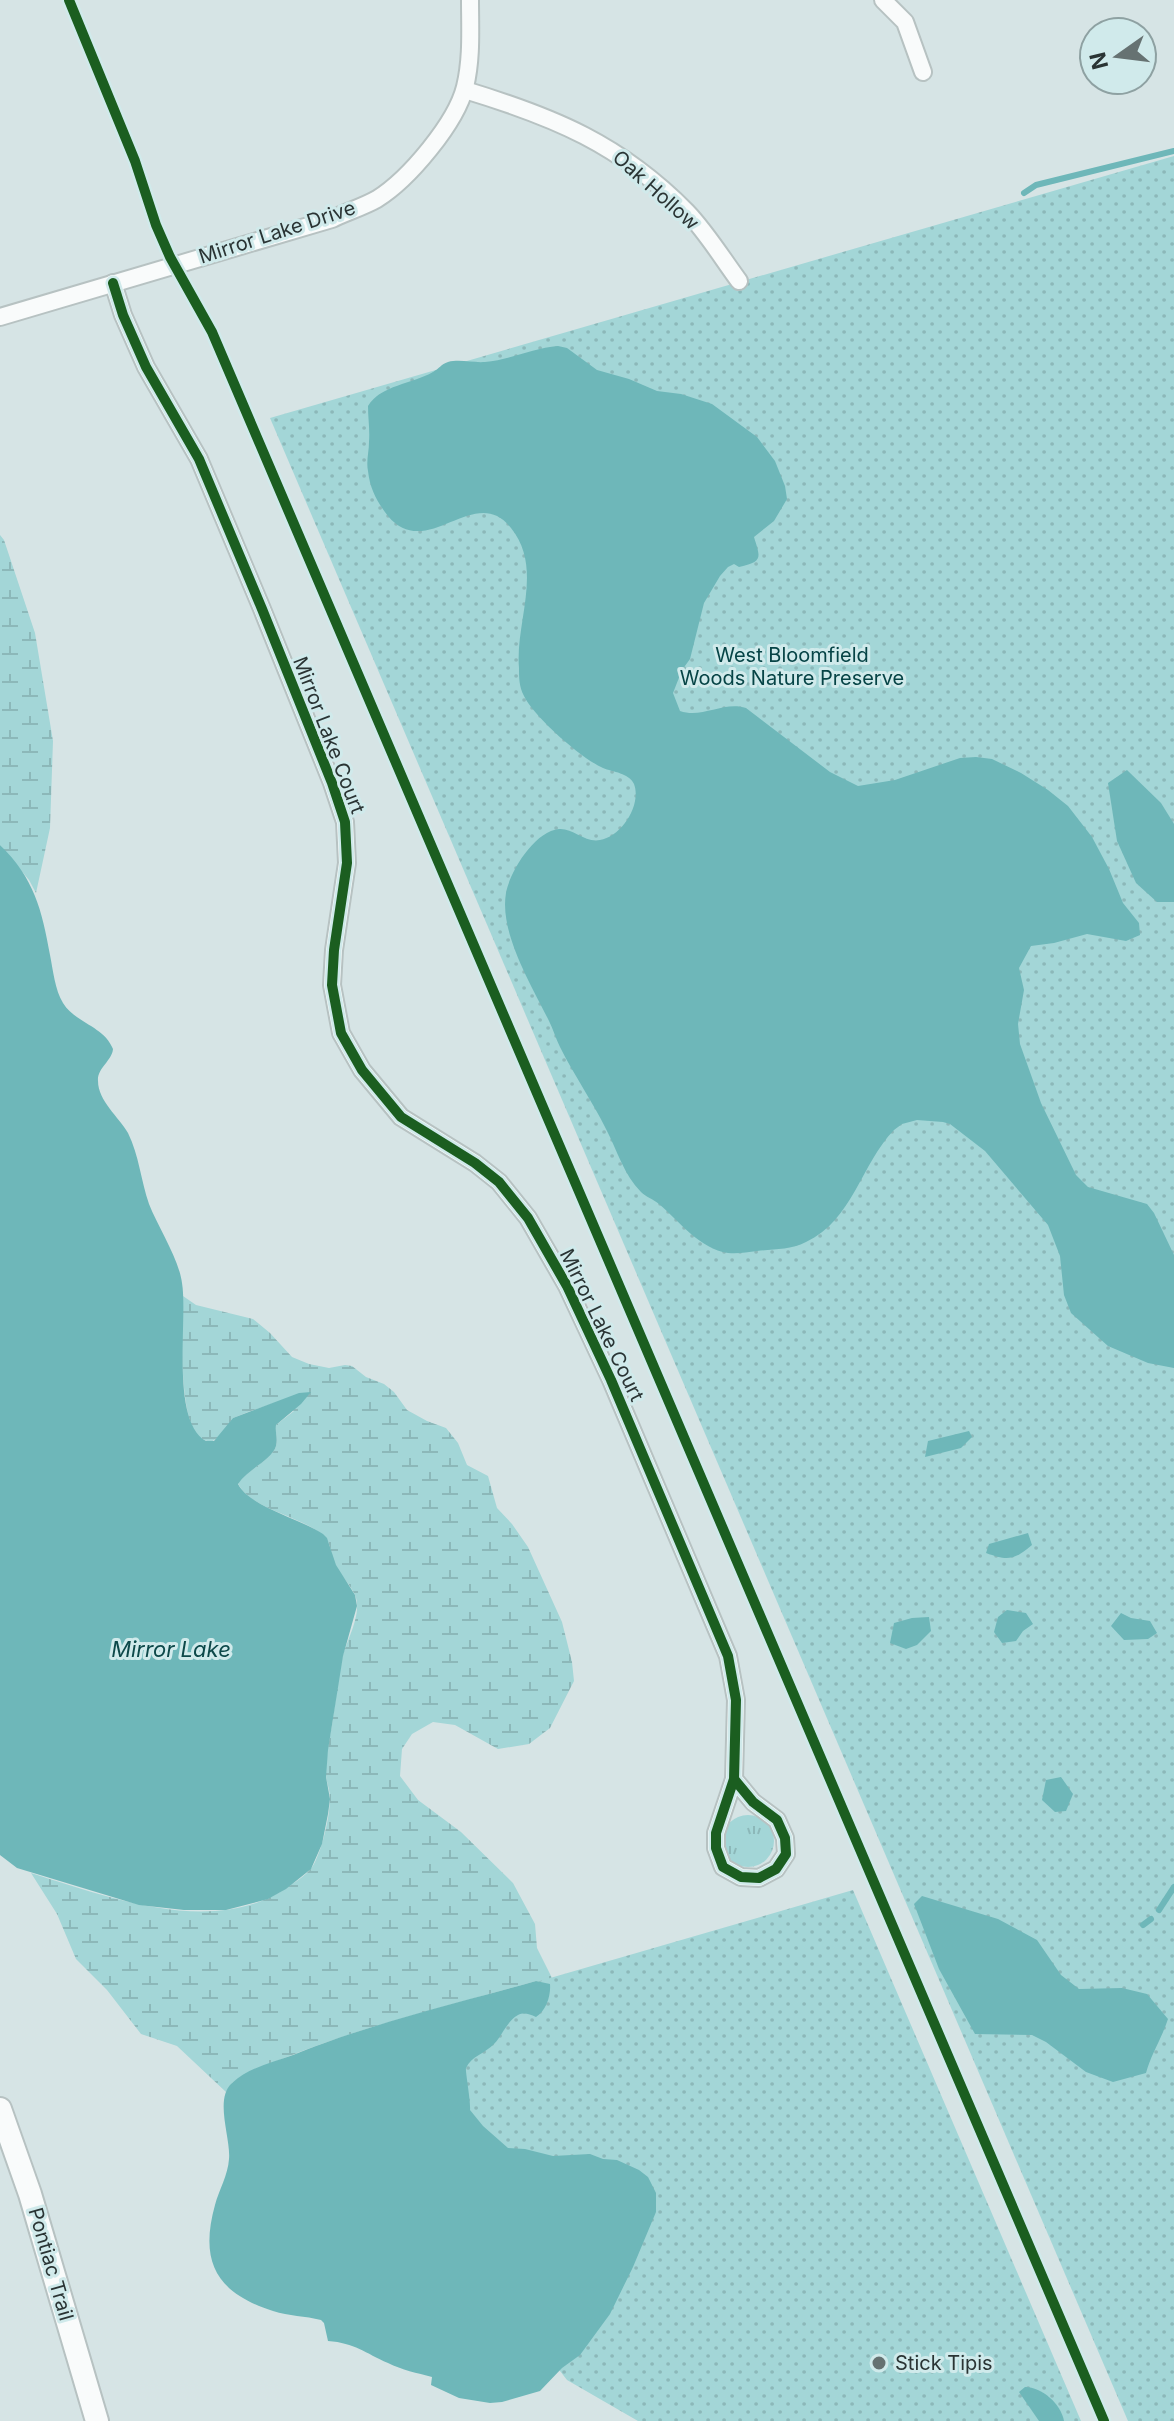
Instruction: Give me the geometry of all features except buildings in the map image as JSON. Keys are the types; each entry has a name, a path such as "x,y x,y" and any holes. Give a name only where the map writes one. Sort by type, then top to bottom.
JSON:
{"main road":[{"name":"Pontiac Trail","path":"0,2109 30,2194 97,2421"}],"street":[{"name":"Mirror Lake Drive","path":"0,317 332,219 378,198 413,169 436,141 465,90 471,48 470,0"},
{"path":"883,0 905,22 923,72"},
{"name":"Oak Hollow","path":"465,90 519,106 567,126 614,151 688,213 739,281"},
{"name":"Mirror Lake Court","path":"113,283 146,367 199,459 332,783 345,822 347,863 332,985 341,1033 362,1070 401,1117 475,1163 499,1182 528,1218 567,1286 611,1380 728,1656 736,1700 734,1779 716,1833 716,1848 723,1867 741,1877 759,1878 776,1869 786,1854 785,1838 777,1820 753,1802 734,1779"}],"green space":[{"name":"West Bloomfield Woods Nature Preserve","path":"1174,156 1174,2421 1128,2421 270,418"},
{"path":"0,535 35,633 53,741 50,828 36,893 0,845"},
{"path":"183,1296 196,1305 253,1319 292,1357 329,1368 352,1366 394,1392 407,1410 446,1428 458,1443 467,1465 488,1476 497,1508 528,1547 562,1622 574,1681 550,1728 529,1744 498,1749 455,1725 433,1722 412,1734 402,1749 400,1776 418,1800 461,1832 513,1883 535,1924 537,1948 552,1978 544,1983 536,1981 423,2012 312,2047 240,2077 226,2092 177,2046 141,2034 107,1990 76,1959 57,1914 31,1873 161,1908 227,1910 259,1902 300,1879 313,1866 323,1839 330,1805 326,1774 328,1749 342,1659 357,1602 337,1568 324,1536 304,1523 253,1500 238,1483 274,1451 276,1425 294,1411 274,1403 248,1412 233,1418 220,1436 211,1442 199,1437 192,1427 184,1391"},
{"path":"748,1815 766,1823 774,1841 766,1859 748,1867 730,1859 722,1841 730,1823"},
{"path":"853,1890 1081,2421 638,2421 567,2380 494,2286 352,2178 313,2047"}],"water":[{"path":"558,346 567,348 597,370 657,391 681,394 712,404 757,437 775,461 785,486 787,499 774,521 754,537 758,554 756,561 728,567 704,603 690,659 673,693 680,711 696,713 737,706 746,708 830,772 858,786 895,780 960,758 992,759 1048,790 1068,806 1092,837 1123,903 1139,923 1140,935 1126,941 1087,934 1031,946 1019,968 1024,990 1018,1024 1020,1044 1041,1103 1076,1175 1088,1187 1147,1204 1174,1255 1174,1368 1148,1363 1108,1346 1071,1313 1064,1295 1060,1256 1048,1225 985,1151 950,1124 917,1120 894,1130 835,1220 806,1242 788,1248 728,1253 708,1246 641,1192 630,1178 526,976 512,942 505,909 508,884 533,844 550,831 559,829 584,838 608,838 628,819 635,801 634,784 628,777 603,768 571,747 538,715 522,693 519,650 526,596 526,561 521,544 511,528 497,516 482,513 435,528 419,531 403,528 388,516 377,500 367,467 368,406 381,394 425,376 448,362 494,361"},
{"path":"1127,770 1161,803 1174,824 1174,902 1157,902 1136,883 1117,841 1108,783"},
{"name":"Mirror Lake","path":"0,845 21,870 35,896 44,923 56,986 63,1003 103,1035 113,1049 98,1076 99,1088 132,1141 149,1204 180,1274 184,1392 195,1430 206,1441 214,1441 233,1418 299,1393 311,1392 276,1425 274,1451 238,1484 264,1506 323,1534 336,1565 355,1595 357,1606 343,1656 328,1750 326,1777 330,1799 322,1844 311,1869 286,1889 268,1899 226,1910 184,1910 139,1905 17,1868 0,1855"},
{"path":"969,1431 972,1437 961,1448 925,1457 928,1441"},
{"path":"1028,1533 1032,1545 1020,1554 1005,1558 986,1553 989,1544"},
{"path":"1007,1610 1026,1613 1033,1624 1016,1641 1002,1643 994,1632 998,1617"},
{"path":"1121,1613 1150,1621 1157,1633 1148,1639 1124,1640 1111,1626"},
{"path":"929,1617 931,1631 917,1645 906,1649 890,1643 894,1623"},
{"path":"1061,1777 1073,1794 1066,1811 1055,1812 1042,1800 1046,1780"},
{"path":"922,1896 998,1919 1037,1940 1061,1975 1079,1989 1122,1988 1147,1994 1168,2019 1146,2073 1113,2082 1086,2072 1032,2035 975,2034 939,1969 914,1904"},
{"path":"536,1981 550,1984 549,1998 543,2011 536,2017 520,2014 514,2018 494,2044 471,2060 466,2068 470,2110 508,2148 553,2156 590,2154 617,2160 648,2177 656,2193 656,2212 633,2267 610,2314 580,2355 540,2391 502,2402 459,2398 431,2385 432,2377 399,2368 353,2346 328,2341 321,2320 285,2314 254,2304 226,2285 217,2273 209,2244 215,2205 228,2165 224,2099 232,2083 261,2066 353,2033"},
{"path":"1025,2387 1038,2390 1050,2398 1064,2421 1039,2421 1019,2392"}],"waterway":[{"path":"1024,193 1036,185 1174,151"},
{"path":"1159,1910 1174,1887"},
{"path":"1143,1925 1151,1919"}],"cycle path":[{"path":"69,0 135,161 156,225 170,257 212,332 1104,2421"},
{"path":"113,283 146,367 199,459 332,783 345,822 347,863 332,985 341,1033 362,1070 401,1117 475,1163 499,1182 528,1218 567,1286 611,1380 728,1656 736,1700 734,1779 716,1833 716,1848 723,1867 741,1877 759,1878 776,1869 786,1854 785,1838 777,1820 753,1802 734,1779"}],"place":[{"name":"Stick Tipis","path":"879,2363"}]}
